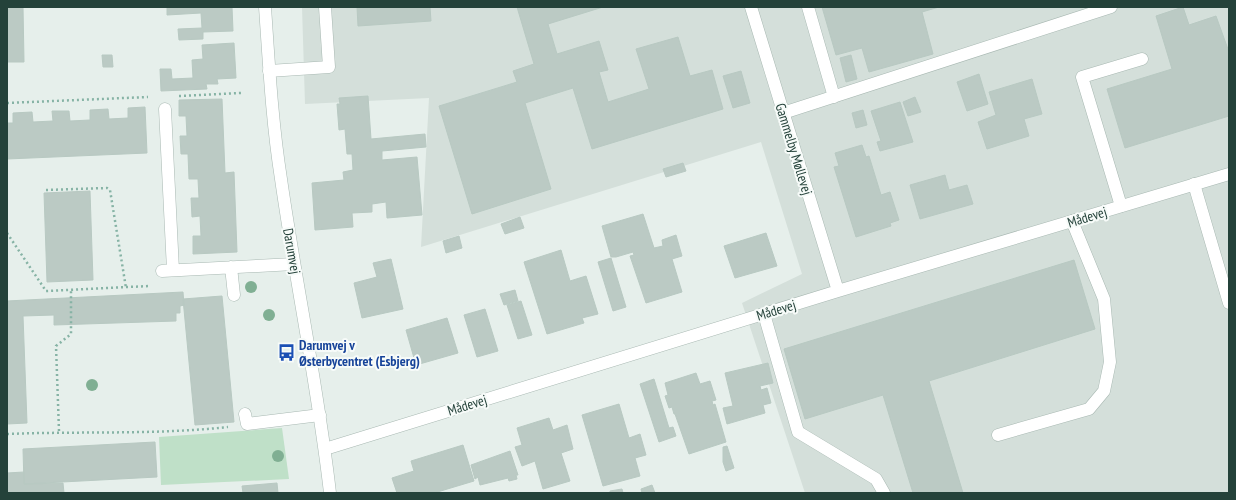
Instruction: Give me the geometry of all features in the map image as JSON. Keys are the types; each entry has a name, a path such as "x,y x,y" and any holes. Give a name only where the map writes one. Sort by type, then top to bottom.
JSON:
{"street":[{"name":"Darumvej","path":"265,7 269,71 280,177 320,415 330,493"},
{"path":"269,71 329,67 325,7"},
{"name":"Gammelby Møllevej","path":"751,7 838,291"},
{"path":"808,7 834,97"},
{"path":"783,114 1111,7"},
{"path":"1121,206 1082,77 1142,59"},
{"path":"165,109 167,270 294,264"},
{"name":"Mådevej","path":"325,449 838,291 1229,174"},
{"path":"1194,184 1229,303"},
{"path":"998,435 1089,409 1104,391 1110,362 1104,298 1072,221"},
{"path":"231,268 234,295"},
{"path":"764,314 798,432 876,479 884,493"},
{"path":"246,419 320,415"}],"path":[{"path":"171,96 241,93"},
{"path":"7,103 155,97"},
{"path":"46,190 107,188 110,190 126,288"},
{"path":"7,233 46,291 157,286"},
{"path":"59,432 56,346 71,334 70,290"},
{"path":"7,434 59,432 186,432 246,419"}],"shaded area":[{"path":"302,7 1229,7 1229,493 805,493 742,303 802,274 761,142 421,247 429,98 305,104"}],"green space":[{"path":"282,428 289,479 161,485 159,437"}],"building":[{"path":"7,7 23,7 24,62 7,62"},
{"path":"167,7 232,7 233,31 203,32 203,39 179,40 178,29 202,28 201,13 167,15"},
{"path":"357,7 430,7 431,21 358,26"},
{"path":"517,7 603,7 548,24 557,54 599,41 608,70 599,72 608,102 649,89 636,49 678,37 690,76 712,70 723,109 592,149 573,88 525,103 551,189 472,214 439,106 517,82 513,71 534,64"},
{"path":"822,7 939,7 922,12 933,54 869,72 862,48 836,55"},
{"path":"1183,7 1189,25 1216,16 1229,52 1229,116 1125,148 1107,89 1172,69 1156,16"},
{"path":"234,43 236,78 217,79 218,84 206,84 207,89 161,91 160,69 171,69 172,79 193,78 192,60 203,59 202,45"},
{"path":"102,55 112,55 113,67 103,67"},
{"path":"851,55 857,79 846,82 840,58"},
{"path":"741,71 750,103 733,108 723,76"},
{"path":"979,74 988,104 967,111 957,82"},
{"path":"1032,79 1042,114 1024,119 1029,136 987,149 978,122 996,115 989,92"},
{"path":"368,96 371,139 425,134 426,147 382,151 382,160 417,157 422,215 387,218 386,202 372,204 372,212 352,213 353,227 315,230 312,183 344,180 343,172 353,170 352,154 347,154 345,129 339,130 337,104 340,104 339,98"},
{"path":"915,97 921,112 908,116 903,102"},
{"path":"222,99 225,173 234,172 237,252 193,254 193,236 201,236 200,216 192,217 191,198 199,198 198,179 189,179 188,154 181,154 180,136 187,136 186,116 179,116 179,100"},
{"path":"900,102 913,142 880,151 877,142 881,141 871,111"},
{"path":"145,107 147,153 7,159 7,123 13,123 13,113 32,112 33,122 53,121 52,111 69,111 70,121 90,120 90,110 108,109 109,119 128,118 128,108"},
{"path":"863,110 867,125 856,128 852,113"},
{"path":"862,145 866,157 869,156 881,195 890,192 899,220 890,223 891,226 856,237 834,167 839,166 835,153"},
{"path":"683,163 686,171 666,177 663,169"},
{"path":"945,175 949,190 967,185 973,204 920,219 910,185"},
{"path":"90,191 93,280 47,282 44,193"},
{"path":"643,214 654,248 663,246 662,240 676,235 682,256 672,259 682,292 646,303 630,256 634,255 633,252 611,257 602,226"},
{"path":"520,217 524,228 505,234 501,224"},
{"path":"766,233 777,266 735,278 724,246"},
{"path":"459,236 462,248 446,253 443,241"},
{"path":"561,250 570,281 586,276 598,314 582,318 584,323 547,334 524,262"},
{"path":"611,258 626,307 613,311 598,262"},
{"path":"391,259 403,309 362,318 354,283 377,277 373,263"},
{"path":"1074,260 1095,329 929,381 963,493 913,493 883,395 805,419 784,349"},
{"path":"515,290 518,301 504,305 500,294"},
{"path":"183,292 184,305 180,306 180,313 176,313 176,321 54,325 54,315 23,316 27,423 7,424 7,301"},
{"path":"222,296 234,422 195,425 183,299"},
{"path":"521,301 532,335 518,339 507,305"},
{"path":"485,309 498,351 477,357 464,315"},
{"path":"447,318 458,353 416,365 406,330"},
{"path":"768,363 773,383 760,386 761,390 767,388 771,403 763,405 765,413 727,424 723,408 733,406 725,373"},
{"path":"696,373 700,384 710,381 716,400 712,401 713,405 715,404 726,442 689,454 672,407 669,408 665,396 668,395 665,383"},
{"path":"654,379 669,428 673,427 676,436 659,442 640,384"},
{"path":"619,404 629,438 640,434 646,455 635,458 640,476 603,486 582,415"},
{"path":"549,418 553,430 567,425 573,449 561,453 570,481 543,489 535,461 522,466 515,447 522,445 517,428"},
{"path":"155,442 157,477 24,484 23,449"},
{"path":"463,445 474,481 434,493 397,493 392,478 414,471 411,461"},
{"path":"727,446 734,468 726,471 723,462 723,447"},
{"path":"510,451 518,475 516,475 517,479 509,481 508,478 480,485 478,477 475,479 471,465"},
{"path":"24,472 24,484 63,483 64,493 7,493 7,473"},
{"path":"277,483 278,493 243,493 242,486"},
{"path":"652,485 655,493 642,493 641,489"},
{"path":"622,489 623,493 610,493 610,491"}],"place":[{"name":"Darumvej v Østerbycentret (Esbjerg)","path":"286,353"}]}
